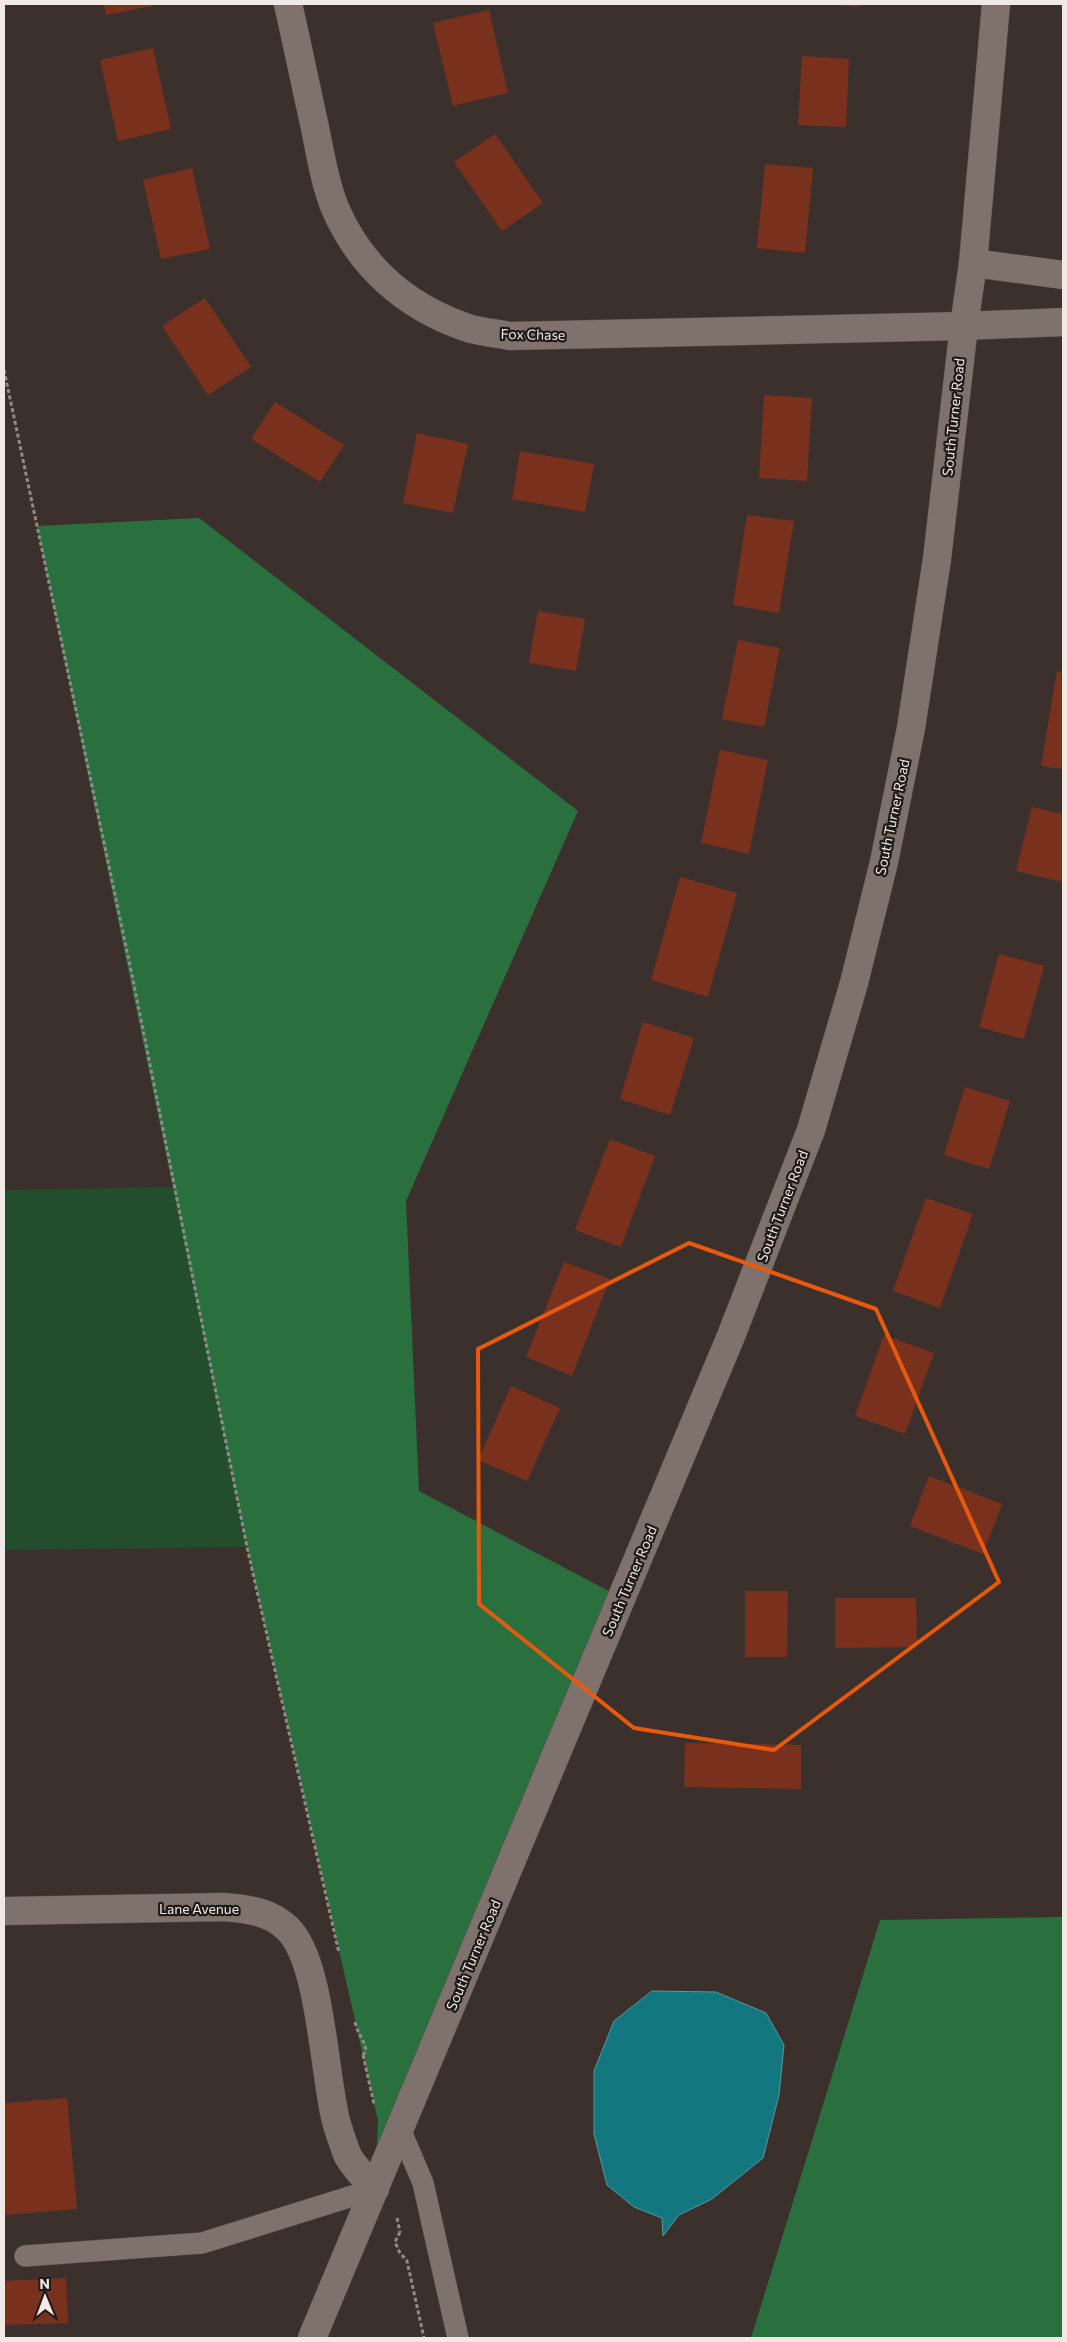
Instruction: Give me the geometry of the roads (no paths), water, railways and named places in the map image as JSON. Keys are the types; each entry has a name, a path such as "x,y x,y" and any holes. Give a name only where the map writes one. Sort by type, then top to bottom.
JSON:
{"street":[{"name":"Fox Chase","path":"288,4 324,172 334,206 351,240 377,274 395,291 427,311 467,328 510,336 1063,322"},
{"name":"South Turner Road","path":"312,2338 376,2189 731,1336 811,1130 854,983 884,862 911,728 937,558 973,263 996,4"},
{"path":"973,263 1063,275"},
{"name":"Lane Avenue","path":"4,1911 224,1907 251,1909 263,1913 288,1928 298,1944 312,1980 336,2121 348,2156 376,2189"}],"lane":[{"path":"400,2129 423,2184 458,2338"},
{"path":"25,2256 202,2243 376,2189"}],"water":[{"path":"652,1991 716,1992 766,2013 784,2045 779,2095 763,2158 712,2199 679,2215 663,2236 662,2218 634,2207 607,2185 594,2134 594,2071 614,2021"}]}
